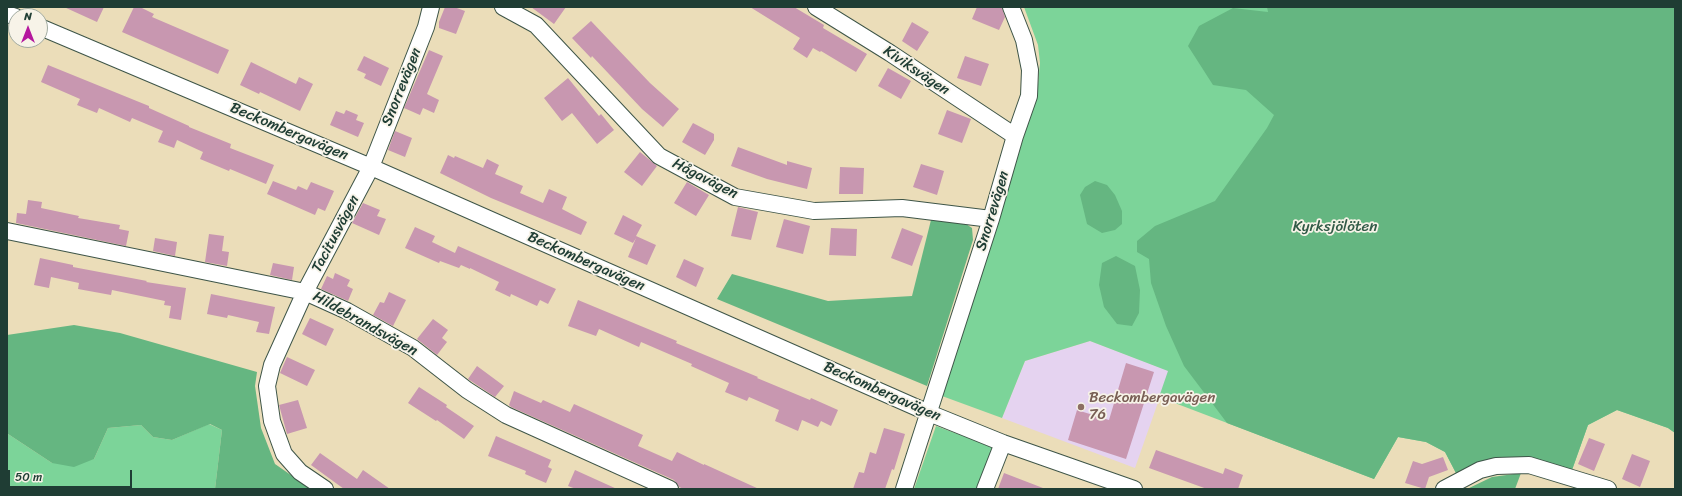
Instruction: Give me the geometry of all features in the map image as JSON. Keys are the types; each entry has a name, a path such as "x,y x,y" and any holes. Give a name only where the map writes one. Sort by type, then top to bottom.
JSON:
{"street":[{"name":"Snorrevägen","path":"371,167 426,27 431,7"},
{"name":"Hågavägen","path":"503,7 536,25 659,156 735,197 814,211 902,208 991,219"},
{"name":"Kiviksvägen","path":"816,7 890,53 1015,136"},
{"name":"Snorrevägen","path":"904,489 991,219 1015,136 1029,96 1030,70 1024,40 1011,7"},
{"name":"Beckombergavägen","path":"48,30 371,167 929,414 1003,443 1134,489"},
{"name":"Tacitusvägen","path":"325,489 300,472 284,454 272,421 267,386 272,365 305,292 371,167"},
{"name":"Hildebrandsvägen","path":"7,231 305,292 347,311 413,348 467,390 506,415 670,489"},
{"path":"985,489 1003,443"},
{"path":"1444,489 1480,470 1496,466 1529,465 1608,489"}],"shaded area":[{"name":"Beckombergavägen 76","path":"1090,341 1169,371 1135,468 1002,418 1025,361"}],"green space":[{"name":"Kyrksjölöten","path":"1024,7 1675,7 1675,433 1668,428 1617,410 1588,425 1572,470 1530,457 1492,459 1457,475 1445,452 1426,442 1398,437 1374,479 1159,397 1168,371 1090,341 1025,361 1002,418 942,396 1037,95 1040,63 1038,45"},
{"name":"Kyrksjölöten","path":"1267,7 1675,7 1675,433 1668,428 1617,410 1588,425 1572,470 1530,457 1492,459 1457,475 1445,452 1426,442 1398,437 1374,479 1227,423 1184,366 1166,326 1151,283 1149,259 1137,252 1137,241 1155,226 1215,201 1267,128 1274,115 1246,90 1213,85 1188,46 1199,26 1233,8 1268,12"},
{"path":"1095,181 1107,185 1115,195 1122,211 1122,224 1115,230 1102,233 1087,224 1080,195 1085,187"},
{"path":"931,220 966,224 972,228 973,240 927,386 717,299 732,274 828,301 912,296"},
{"path":"1116,256 1135,266 1140,290 1139,313 1132,326 1117,324 1104,307 1099,285 1102,263"},
{"path":"74,325 120,333 257,372 255,386 261,428 275,464 311,489 215,489 222,430 210,424 172,440 153,437 141,425 108,428 94,459 74,467 52,463 8,434 7,335"},
{"path":"209,424 222,430 215,489 10,489 7,470 8,434 52,463 94,459 108,428 141,425 153,437 172,440"},
{"path":"936,426 993,447 977,489 914,489"},
{"path":"1521,473 1515,489 1467,489 1492,477"}],"building":[{"path":"64,7 104,7 97,22"},
{"path":"134,7 140,7 154,14 152,17 229,50 218,74 122,32"},
{"path":"445,7 454,7 465,11 456,34 439,28 439,22"},
{"path":"531,7 566,7 554,24"},
{"path":"750,7 794,7 824,25 823,28 867,54 856,72 821,51 820,52 813,48 807,58 793,49 800,38"},
{"path":"977,7 1002,8 1005,17 999,30 972,19"},
{"path":"591,21 650,83 679,109 663,127 642,109 592,56 591,58 572,38"},
{"path":"912,22 929,32 917,51 902,41"},
{"path":"429,50 443,56 427,94 439,100 434,113 423,108 420,115 404,108"},
{"path":"364,56 389,68 381,86 364,78 366,74 357,70"},
{"path":"965,56 989,64 981,86 957,78"},
{"path":"251,62 296,84 299,77 313,84 300,111 260,92 259,94 240,85"},
{"path":"48,65 149,106 149,108 189,127 231,144 230,148 274,165 266,184 230,169 229,171 200,159 203,152 177,140 174,148 158,142 163,131 132,118 130,122 99,108 97,113 77,105 80,99 41,82"},
{"path":"888,68 911,81 901,99 878,86"},
{"path":"568,78 599,116 601,114 614,130 597,144 572,113 562,121 544,98"},
{"path":"346,110 358,115 356,120 364,123 358,137 330,125 336,111 344,114"},
{"path":"947,110 971,119 962,143 938,134"},
{"path":"693,123 714,134 714,140 705,155 682,142"},
{"path":"395,131 412,138 405,157 388,150"},
{"path":"738,147 787,165 787,161 812,168 807,189 767,179 731,166"},
{"path":"640,152 657,166 642,186 624,172"},
{"path":"448,155 454,158 455,156 483,168 487,159 499,165 495,174 523,186 520,193 543,203 549,189 567,197 562,209 587,222 581,235 491,198 440,173"},
{"path":"921,164 944,171 937,195 913,187"},
{"path":"840,167 864,168 863,194 839,194"},
{"path":"273,181 296,190 298,186 307,190 311,182 334,191 325,211 318,208 315,215 267,194"},
{"path":"687,182 709,195 696,216 674,203"},
{"path":"28,200 42,202 41,208 79,216 78,218 120,225 119,229 129,231 126,246 16,223 17,213 26,214"},
{"path":"363,203 380,210 377,216 386,219 379,235 352,223"},
{"path":"738,207 758,212 751,240 731,236"},
{"path":"623,215 642,225 636,236 656,245 647,265 628,257 636,238 633,243 614,234"},
{"path":"784,219 810,226 803,254 776,247"},
{"path":"415,227 435,236 432,242 455,253 458,246 556,289 548,304 540,300 537,306 511,294 510,297 495,290 499,282 470,268 461,265 459,268 440,261 439,263 405,248"},
{"path":"831,228 857,229 856,256 829,255"},
{"path":"902,228 923,236 912,266 891,258"},
{"path":"209,234 224,236 222,251 229,252 227,266 205,262"},
{"path":"155,238 177,242 175,256 153,251"},
{"path":"40,258 73,265 73,267 147,281 146,282 186,288 181,320 169,318 171,306 164,305 165,301 112,290 111,295 78,289 79,283 51,277 49,288 34,285"},
{"path":"684,259 704,268 696,287 676,277"},
{"path":"273,263 294,267 292,280 270,275"},
{"path":"335,273 350,280 347,286 353,289 348,301 321,289 327,276 333,279"},
{"path":"389,292 406,300 393,326 373,315 380,302 384,303"},
{"path":"211,294 275,307 269,334 256,332 259,322 228,315 227,318 207,314"},
{"path":"578,300 677,341 676,343 758,377 757,378 810,400 811,398 838,410 831,426 821,421 818,427 802,420 798,431 775,421 779,410 749,397 747,401 725,392 729,383 691,366 692,364 641,342 639,347 599,329 596,336 568,326"},
{"path":"310,318 334,329 326,346 302,334"},
{"path":"433,319 448,330 442,338 447,342 437,355 417,339"},
{"path":"287,357 315,370 307,386 280,373"},
{"path":"1126,363 1154,372 1126,459 1068,440 1077,410 1109,420"},
{"path":"477,366 504,386 495,397 468,379"},
{"path":"419,387 447,405 446,407 474,426 464,439 437,420 436,421 408,403"},
{"path":"514,391 541,403 543,400 570,412 574,404 643,435 638,446 672,461 677,452 759,489 684,489 679,487 674,480 511,407 509,405"},
{"path":"298,400 307,428 287,434 279,405"},
{"path":"884,428 905,434 894,470 892,469 885,489 853,489 859,472 864,473 870,452 876,454"},
{"path":"496,436 551,460 548,467 552,469 546,483 525,474 526,471 488,456"},
{"path":"1589,438 1605,444 1594,471 1578,464"},
{"path":"1156,450 1223,474 1225,468 1243,475 1238,489 1207,489 1149,468"},
{"path":"320,453 357,479 363,470 390,489 344,489 311,465"},
{"path":"1632,454 1650,461 1640,487 1622,479"},
{"path":"1443,457 1448,470 1429,477 1425,489 1405,483 1413,461 1422,464"},
{"path":"575,470 617,489 576,489 568,486"},
{"path":"1004,473 1043,488 1043,489 998,489"}],"place":[{"name":"Beckombergavägen 76","path":"1081,407"}]}
